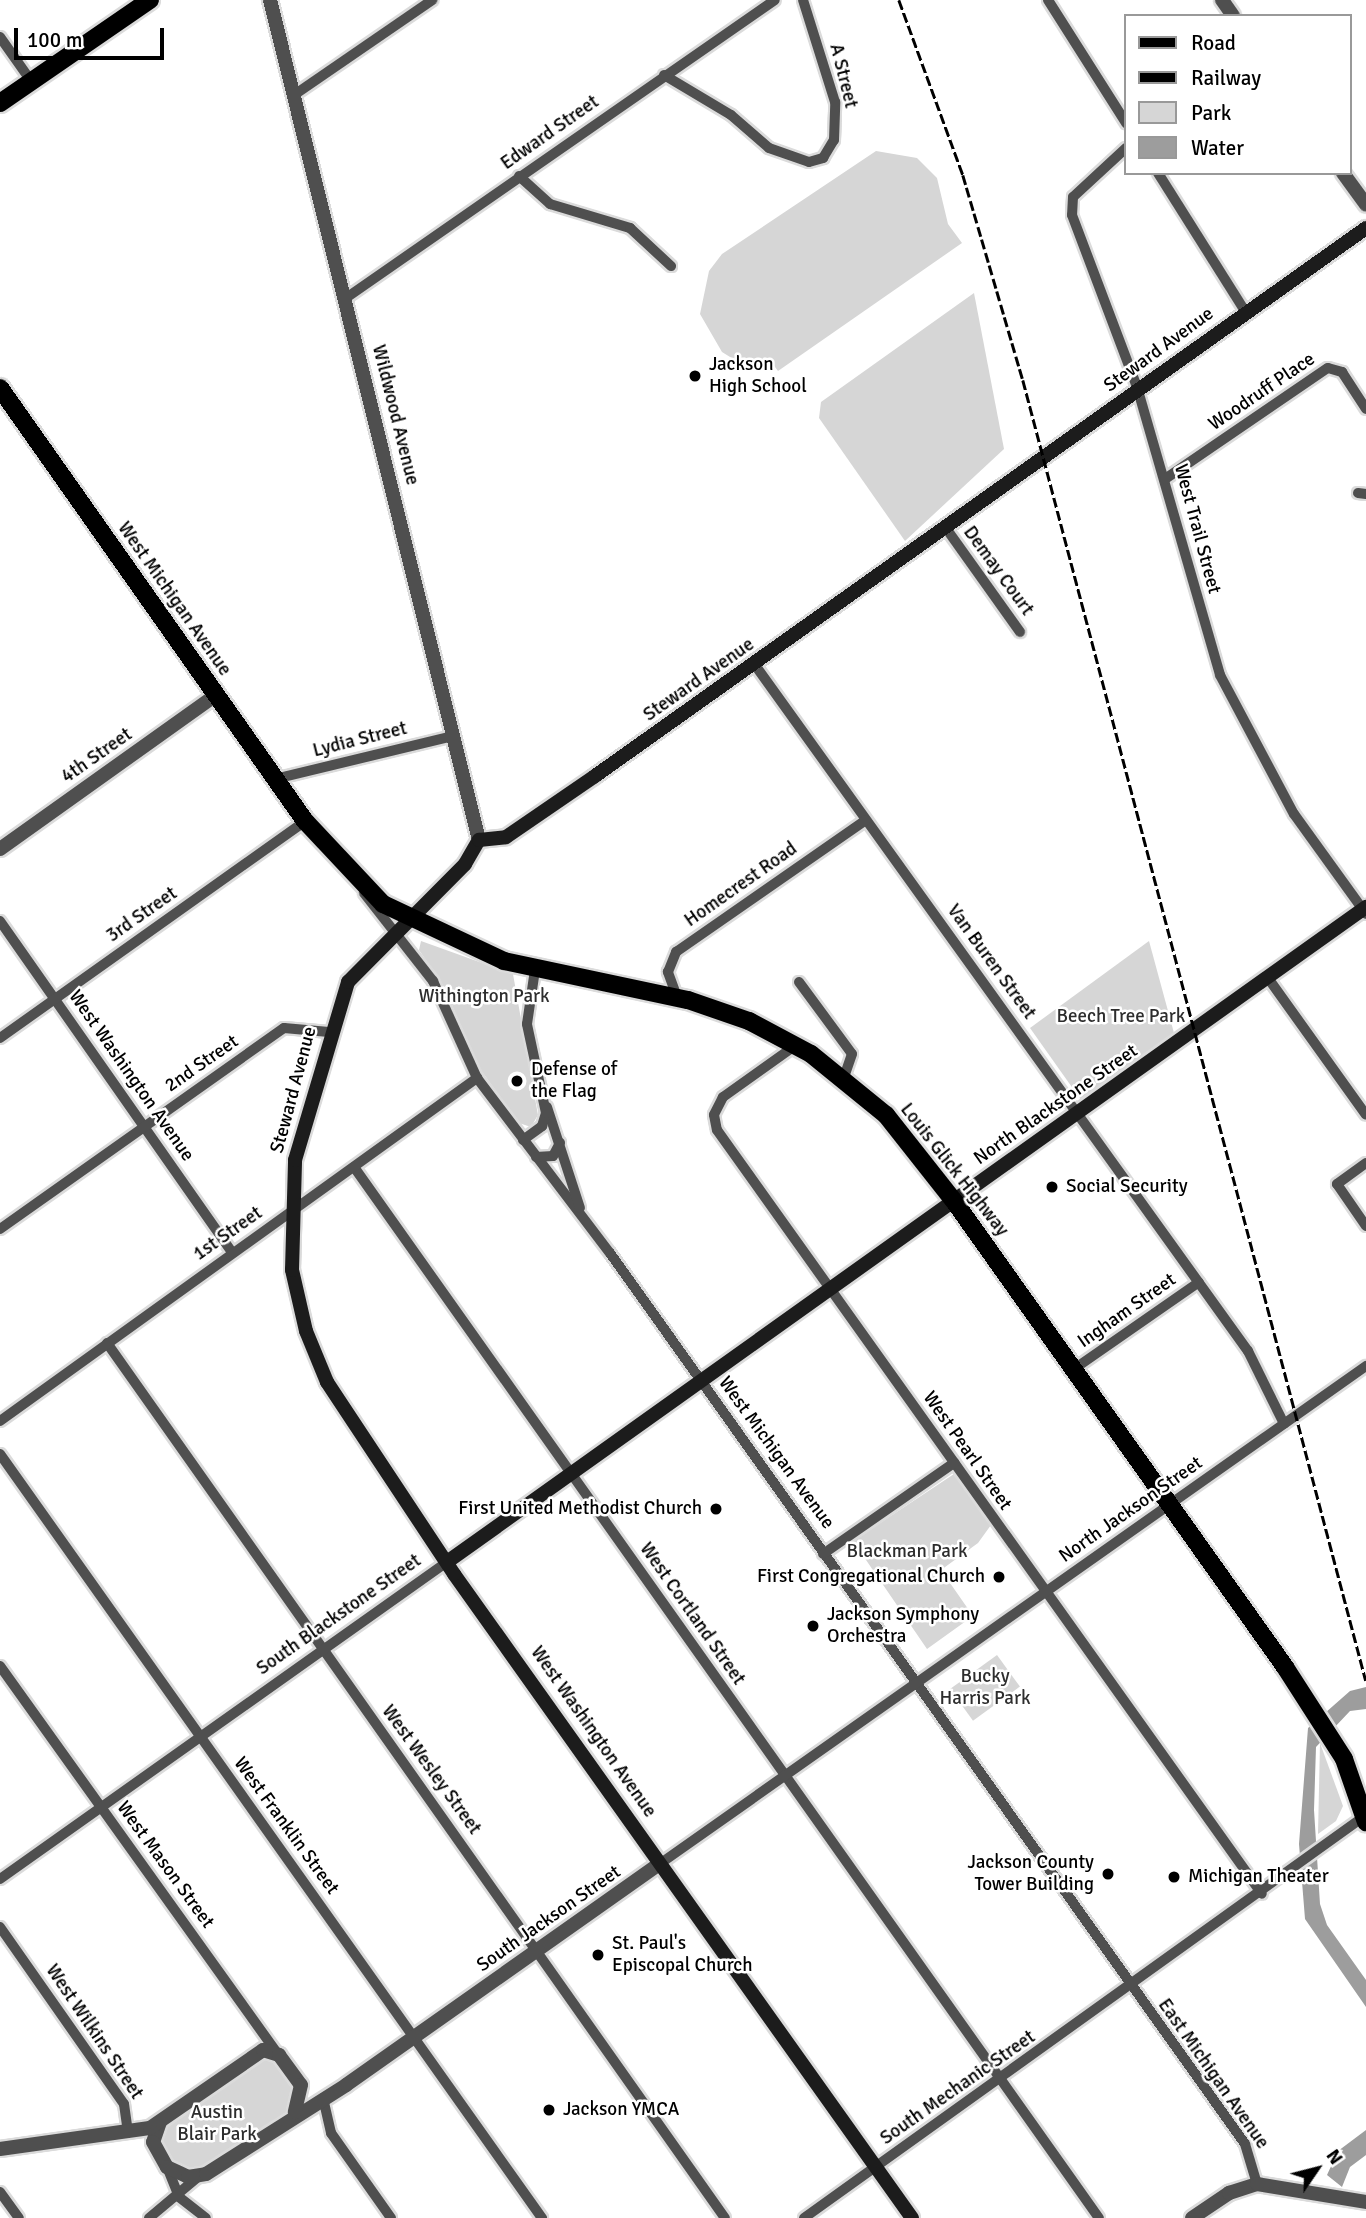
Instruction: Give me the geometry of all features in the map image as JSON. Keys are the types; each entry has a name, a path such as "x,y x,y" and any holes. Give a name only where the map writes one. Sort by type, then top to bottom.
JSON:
{"main road":[{"path":"0,103 150,0"},
{"name":"Steward Avenue","path":"299,1309 289,1213 295,1160 329,1032 348,982 393,933 465,864 479,840 512,833 948,531 1137,387 1366,228"},
{"name":"West Michigan Avenue","path":"0,388 310,827"},
{"name":"Louis Glick Highway","path":"310,827 356,881 407,920 535,970 677,997 796,1045 844,1077 895,1125 954,1201 1170,1503 1334,1742 1366,1818"},
{"name":"North Blackstone Street","path":"699,1382 1365,910"},
{"name":"West Washington Avenue","path":"299,1309 327,1381 447,1562 912,2218"},
{"name":"South Blackstone Street","path":"447,1562 699,1382"}],"street":[{"name":"Wildwood Avenue","path":"270,0 479,840"},
{"path":"294,95 432,0"},
{"name":"Edward Street","path":"346,298 775,0"},
{"name":"A Street","path":"664,75 730,115 769,148 809,162 823,158 834,140 835,102 803,0"},
{"path":"1048,0 1124,120"},
{"path":"0,37 31,81"},
{"name":"West Trail Street","path":"1124,150 1071,205 1137,387 1208,638 1235,707 1294,814 1365,910"},
{"path":"1159,175 1245,312"},
{"path":"1344,175 1366,205"},
{"path":"519,176 550,204 631,228 671,266"},
{"name":"Woodruff Place","path":"1165,479 1328,368 1342,372 1366,409"},
{"name":"Demay Court","path":"948,531 1020,632"},
{"name":"Van Buren Street","path":"755,665 1248,1351 1284,1424"},
{"name":"4th Street","path":"0,849 216,695"},
{"name":"Lydia Street","path":"275,779 453,736"},
{"name":"Homecrest Road","path":"677,997 668,972 676,953 866,820"},
{"name":"3rd Street","path":"0,1038 310,827"},
{"name":"West Michigan Avenue","path":"356,881 393,933 433,981 477,1078 583,1217 1131,1987"},
{"name":"West Washington Avenue","path":"0,921 232,1252"},
{"name":"West Michigan Avenue","path":"535,970 527,1024 546,1104 560,1140 583,1217"},
{"path":"1268,978 1366,1115"},
{"path":"799,982 852,1054 844,1077"},
{"name":"2nd Street","path":"0,1229 284,1027 329,1032"},
{"name":"West Pearl Street","path":"796,1045 723,1097 714,1121 1262,1894"},
{"name":"1st Street","path":"0,1421 477,1078"},
{"path":"523,1140 544,1123 546,1104"},
{"path":"536,1157 553,1156 560,1140"},
{"path":"1366,1163 1337,1184 1366,1226"},
{"name":"West Cortland Street","path":"354,1167 1099,2218"},
{"name":"Ingham Street","path":"1074,1368 1199,1282"},
{"name":"West Wesley Street","path":"107,1343 725,2218"},
{"name":"North Jackson Street","path":"917,1683 1366,1366"},
{"name":"West Franklin Street","path":"0,1454 542,2218"},
{"path":"823,1554 954,1463"},
{"name":"South Blackstone Street","path":"0,1878 447,1562"},
{"name":"West Mason Street","path":"0,1666 261,2033 301,2085 323,2098"},
{"name":"South Jackson Street","path":"149,2218 179,2197 198,2177 414,2037 917,1683"},
{"name":"South Mechanic Street","path":"804,2218 1366,1818"},
{"name":"West Wilkins Street","path":"0,1927 124,2104 128,2133"},
{"name":"East Michigan Avenue","path":"1131,1987 1250,2152 1257,2185"},
{"path":"258,2052 261,2033"},
{"path":"0,2149 128,2133 160,2122 258,2052 279,2055"},
{"path":"295,2112 301,2085"},
{"path":"323,2098 331,2133 391,2218"},
{"path":"156,2151 153,2133 160,2122"},
{"path":"128,2133 156,2151 167,2167 179,2197 206,2218"},
{"path":"167,2167 198,2177"},
{"path":"1192,2218 1229,2193 1257,2185 1366,2202"},
{"path":"0,2192 19,2218"}],"green space":[{"path":"876,151 917,158 937,178 948,224 962,243 778,371 772,363 763,368 743,365 722,352 700,314 709,271 722,254"},
{"path":"974,293 1004,449 905,541 819,418 821,402"},
{"name":"Withington Park","path":"421,941 513,974 538,1115 531,1127 519,1123 475,1062 446,990 419,950"},
{"name":"Beech Tree Park","path":"1149,941 1174,1033 1081,1100 1030,1028"},
{"name":"Blackman Park","path":"954,1474 991,1525 978,1543 941,1570 973,1616 927,1649 853,1541"},
{"name":"Bucky Harris Park","path":"997,1655 1020,1687 973,1721 950,1689"},
{"path":"1320,1743 1343,1806 1336,1821 1318,1834"},
{"name":"Austin Blair Park","path":"263,2050 301,2085 300,2107 188,2177 156,2151 153,2133"}],"water":[{"path":"1366,1687 1366,1709 1350,1711 1316,1747 1314,1810 1320,1904 1327,1925 1366,1980 1366,2007 1305,1919 1299,1844 1308,1728 1350,1691"},
{"path":"1366,2130 1366,2155 1350,2167 1342,2187 1327,2175 1338,2151"}],"railway":[{"path":"899,0 963,175 1023,380 1366,1681"}],"place":[{"name":"Jackson High School","path":"695,376"},
{"name":"Defense of the Flag","path":"517,1081"},
{"name":"Social Security","path":"1052,1187"},
{"name":"First United Methodist Church","path":"716,1509"},
{"name":"First Congregational Church","path":"999,1577"},
{"name":"Jackson Symphony Orchestra","path":"813,1626"},
{"name":"Jackson County Tower Building","path":"1108,1874"},
{"name":"Michigan Theater","path":"1174,1877"},
{"name":"St. Paul's Episcopal Church","path":"598,1955"},
{"name":"Jackson YMCA","path":"549,2110"}]}
